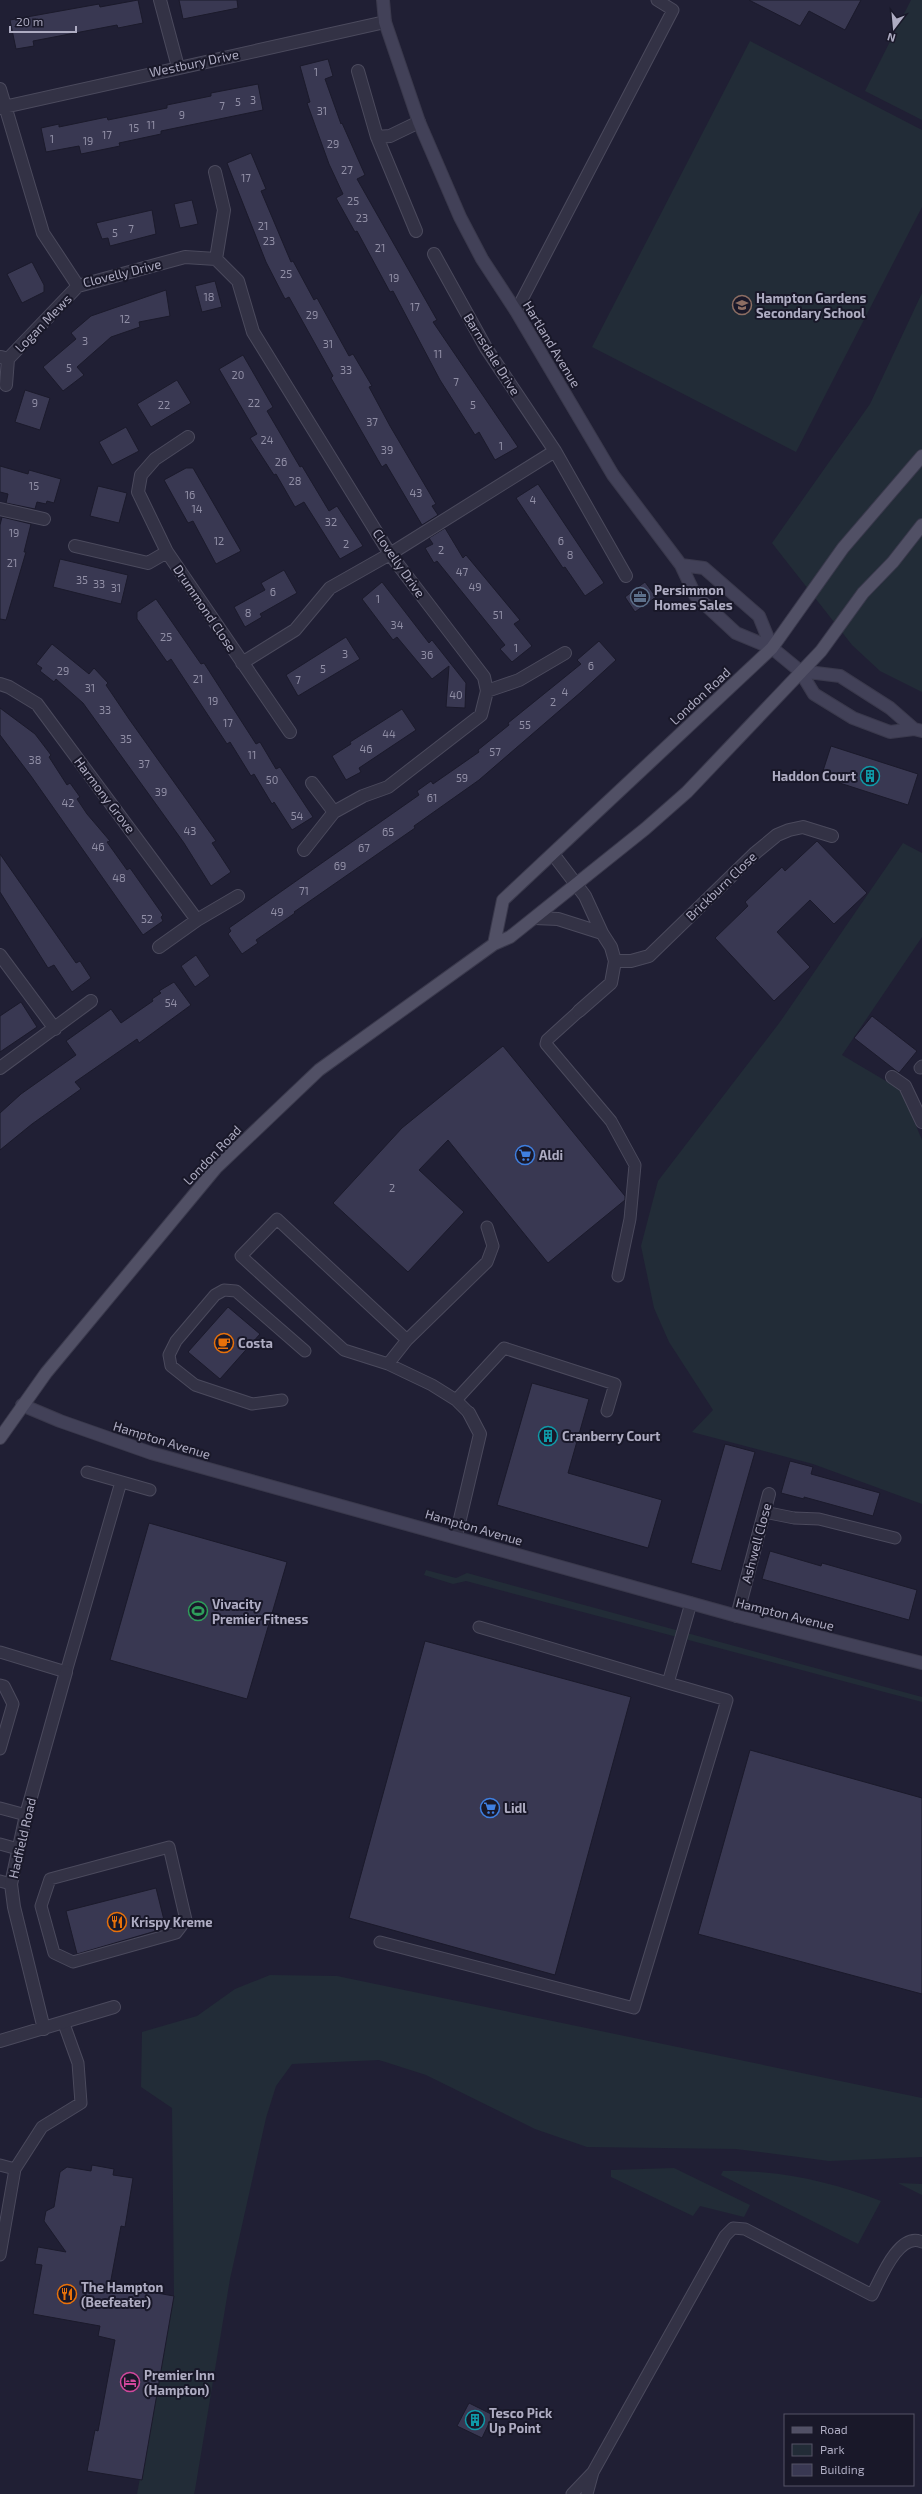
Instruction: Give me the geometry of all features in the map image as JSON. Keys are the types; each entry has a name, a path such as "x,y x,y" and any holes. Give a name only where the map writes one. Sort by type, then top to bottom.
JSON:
{"main road":[{"name":"London Road","path":"494,944 503,900 772,648 843,548 922,456"},
{"name":"London Road","path":"0,1438 22,1405 100,1307 216,1168 319,1070 494,944 510,937 687,792 800,671 821,651 863,593 893,562 922,525"}],"street":[{"path":"160,0 178,67"},
{"name":"Hartland Avenue","path":"382,0 385,22 419,122 460,217 478,252 516,311 613,475 681,565 695,594 736,633 772,648"},
{"name":"Westbury Drive","path":"2,107 385,22"},
{"path":"358,71 377,137 416,231"},
{"name":"Clovelly Drive","path":"0,89 2,107 43,233 78,286 185,257 216,259 238,281 253,332 390,554 484,677 487,691"},
{"path":"377,137 390,136 419,122"},
{"path":"215,172 224,210 216,259"},
{"name":"Barnsdale Drive","path":"434,254 486,348 555,451 626,576"},
{"name":"Logan Mews","path":"6,385 4,358 78,286"},
{"name":"Drummond Close","path":"188,437 155,459 140,475 138,492 167,552 290,732"},
{"path":"390,554 555,451"},
{"path":"0,509 44,519"},
{"name":"Drummond Close","path":"75,546 148,563 167,552"},
{"name":"Drummond Close","path":"242,663 295,630 330,588 390,554"},
{"path":"681,565 704,568 759,616 772,648 800,671 814,694 853,718 890,732 918,730"},
{"path":"304,850 334,812 363,796 388,787 481,715 487,691 519,680 565,653"},
{"path":"800,671 840,676 890,708 918,730"},
{"name":"Harmony Grove","path":"0,684 9,687 37,704 197,920"},
{"path":"312,783 334,812"},
{"name":"Brickburn Close","path":"615,962 649,956 754,854 776,835 803,827 832,836"},
{"path":"553,854 585,896 602,934 611,946 615,962 611,983 580,1011"},
{"path":"159,947 197,920 238,896"},
{"path":"535,918 558,919 602,934"},
{"path":"0,955 55,1029"},
{"path":"0,1068 55,1029 91,1001"},
{"path":"892,1077 908,1084 922,1122"},
{"name":"Hampton Avenue","path":"22,1405 60,1421 151,1453 456,1536 737,1616 922,1662"},
{"path":"456,1536 480,1434 469,1413"},
{"name":"Ashwell Close","path":"737,1616 769,1494"},
{"name":"Hadfield Road","path":"44,2029 14,1907 5,1882 18,1849 66,1672"},
{"path":"0,2041 64,2024 114,2007"}],"lane":[{"path":"516,311 673,10 656,0"},
{"path":"580,1011 547,1040 546,1044 611,1121 635,1165 630,1219 618,1276"},
{"path":"407,1340 277,1219 241,1256 344,1350 388,1364 432,1385 456,1400 469,1413"},
{"path":"388,1364 407,1340 486,1262 493,1246 487,1227"},
{"path":"282,1400 252,1404 195,1385 171,1366 170,1355 176,1341 215,1295 224,1290 236,1291 305,1351"},
{"path":"456,1400 504,1348 615,1384 607,1411"},
{"path":"87,1472 150,1490"},
{"path":"0,1652 66,1672 121,1482"},
{"path":"764,1512 794,1518 819,1519 895,1538"},
{"path":"668,1683 691,1603"},
{"path":"380,1942 634,2008 728,1700 479,1627"},
{"path":"0,1685 4,1686 13,1704 0,1749"},
{"path":"0,1808 26,1815"},
{"path":"0,1844 18,1849"},
{"path":"169,1847 186,1920 176,1933 73,1962 54,1953 41,1906 50,1879 169,1847"},
{"path":"0,2255 16,2169 42,2127 81,2103 78,2063 64,2024"},
{"path":"0,2165 16,2169"},
{"path":"587,2494 593,2472 725,2236 733,2228 745,2229 872,2295 897,2250 906,2242 922,2242"},
{"path":"572,2494 593,2472"}],"green space":[{"path":"911,0 922,0 922,120 865,91"},
{"path":"750,41 922,130 922,207 796,452 592,347"},
{"path":"922,293 922,692 880,671 852,645 772,543 870,404"},
{"path":"903,843 922,853 922,937 842,1055 901,1090 922,1140 922,1504 813,1464 692,1432 713,1410 669,1342 654,1308 641,1246 658,1181 780,1022"},
{"path":"426,1570 456,1578 467,1573 922,1697 922,1702 466,1581 453,1584 424,1575"},
{"path":"270,1975 337,1976 922,2098 922,2157 829,2161 736,2149 587,2147 535,2129 426,2075 379,2060 292,2064 276,2086 266,2118 230,2279 194,2494 137,2494 174,2296 172,2108 141,2087 142,2032 197,2016 235,1989"},
{"path":"674,2168 750,2205 744,2217 700,2206 693,2216 611,2177 611,2170"},
{"path":"723,2171 764,2172 804,2178 823,2182 881,2201 858,2244 721,2175"},
{"path":"898,2183 922,2184 922,2195"}],"building":[{"path":"138,0 143,23 118,28 117,25 33,41 34,46 16,49 10,20 99,4 100,7"},
{"path":"179,0 237,0 238,8 183,19"},
{"path":"749,0 861,0 845,30 809,11 800,26"},
{"path":"328,59 333,76 325,79 341,124 342,123 365,175 357,179 437,320 433,322 518,447 495,460 479,432 475,435 440,380 393,291 390,292 357,231 355,232 336,198 343,194 329,164 307,103 310,102 300,66"},
{"path":"258,84 263,110 161,131 161,134 119,143 120,146 81,154 79,146 46,152 41,128 59,124 59,127 107,117 108,120 167,108 167,105 211,96 211,93"},
{"path":"251,153 266,189 261,191 291,262 293,261 314,300 317,298 349,356 353,354 372,386 369,387 390,426 436,504 432,506 438,515 422,525 386,464 382,467 331,378 333,376 289,297 285,299 266,262 227,163"},
{"path":"192,200 198,224 180,228 174,204"},
{"path":"152,210 156,234 110,246 108,238 102,239 96,223"},
{"path":"32,262 44,285 44,292 22,303 7,274"},
{"path":"215,281 222,307 202,312 195,286"},
{"path":"166,290 170,316 139,322 140,327 111,337 77,367 84,375 63,391 43,367 76,339 71,333 91,316"},
{"path":"243,355 273,407 267,411 300,467 302,466 329,511 337,506 363,546 340,559 304,502 295,507 276,474 274,475 250,438 257,434 219,369"},
{"path":"177,380 191,403 151,427 137,404"},
{"path":"25,390 50,398 40,430 15,422"},
{"path":"126,427 139,451 112,465 99,442"},
{"path":"0,466 28,474 29,470 61,479 54,503 47,501 46,504 37,502 35,509 6,503 8,494 0,492"},
{"path":"186,468 193,468 241,551 216,564 193,521 188,523 164,480"},
{"path":"538,484 604,583 585,596 565,567 563,568 516,498"},
{"path":"98,486 127,493 119,523 90,516"},
{"path":"2,517 31,524 24,552 26,552 6,620 0,619 0,525"},
{"path":"445,528 463,558 466,555 520,620 514,624 532,646 512,662 500,649 505,645 437,561 434,563 425,548 433,544 429,538"},
{"path":"60,559 128,575 121,604 53,587"},
{"path":"284,570 297,593 260,614 262,617 245,627 234,607 265,590 261,583"},
{"path":"382,582 429,643 432,640 466,683 465,708 446,707 449,666 432,679 397,637 393,640 362,599"},
{"name":"Persimmon Homes Sales","path":"645,582 656,597 635,612 625,597"},
{"path":"156,599 201,664 204,663 256,744 260,742 276,769 280,767 313,817 292,830 274,802 272,804 254,774 251,776 230,742 227,744 171,659 167,662 137,619 137,612"},
{"path":"346,637 360,659 298,696 286,675"},
{"path":"599,641 616,660 581,692 479,780 414,826 415,828 294,912 295,913 256,940 258,943 242,954 228,934 231,931 229,928 419,795 417,791 431,781 433,784 479,752 478,750 509,725 508,723 581,664 577,660"},
{"path":"52,644 89,674 94,668 108,683 106,685 129,719 216,841 212,843 231,872 211,886 184,843 83,703 56,679 54,682 40,671 42,668 36,664"},
{"path":"0,708 35,734 51,755 49,757 67,785 70,783 80,797 77,799 87,814 110,841 107,842 127,870 130,868 163,915 161,917 163,921 143,935 31,776 0,735"},
{"path":"402,709 416,730 359,768 361,772 346,780 332,756 351,744 350,742"},
{"name":"Haddon Court","path":"831,746 918,774 908,805 821,777"},
{"path":"817,841 867,893 834,924 810,900 777,932 810,967 774,1001 715,938 748,906 745,902 782,867 785,871"},
{"path":"0,854 76,963 80,961 91,978 72,992 54,965 48,968 0,892"},
{"path":"196,955 210,976 195,987 181,966"},
{"path":"174,982 191,1005 139,1043 137,1039 75,1082 81,1089 32,1124 0,1150 0,1113 21,1094 76,1055 66,1041 111,1009 121,1023 153,1001 152,999 161,993 159,991"},
{"path":"21,1002 37,1027 0,1052 0,1016"},
{"path":"872,1016 917,1051 899,1073 854,1038"},
{"name":"Aldi","path":"503,1046 625,1196 625,1200 548,1263 448,1140 419,1170 464,1212 408,1272 333,1203 402,1128"},
{"name":"Costa","path":"228,1307 260,1334 220,1379 188,1352"},
{"name":"Cranberry Court","path":"532,1383 589,1399 568,1473 662,1500 648,1548 497,1505"},
{"path":"725,1444 755,1452 721,1571 691,1563"},
{"path":"790,1461 813,1467 811,1474 880,1493 873,1516 804,1497 804,1499 781,1493"},
{"name":"Vivacity Premier Fitness","path":"149,1523 287,1562 247,1699 110,1660"},
{"path":"770,1551 821,1566 822,1563 917,1590 909,1620 762,1579"},
{"name":"Lidl","path":"425,1641 631,1697 555,1975 349,1918"},
{"path":"750,1750 922,1798 922,1994 698,1934"},
{"name":"Krispy Kreme","path":"156,1888 166,1928 77,1954 66,1911"},
{"path":"92,2165 114,2169 113,2175 133,2178 125,2227 121,2226 110,2285 174,2296 142,2480 87,2471 95,2430 98,2431 115,2340 98,2336 100,2326 33,2314 42,2265 35,2264 38,2247 66,2252 44,2221 46,2211 54,2207 60,2172 67,2167 91,2171"},
{"name":"Tesco Pick Up Point","path":"469,2403 493,2415 482,2438 457,2426"}],"place":[{"name":"Hampton Gardens Secondary School","path":"742,305"},
{"name":"Persimmon Homes Sales","path":"640,597"},
{"name":"Haddon Court","path":"870,776"},
{"name":"Aldi","path":"525,1155"},
{"name":"Costa","path":"224,1343"},
{"name":"Cranberry Court","path":"548,1436"},
{"name":"Vivacity Premier Fitness","path":"198,1611"},
{"name":"Lidl","path":"490,1808"},
{"name":"Krispy Kreme","path":"117,1922"},
{"name":"The Hampton (Beefeater)","path":"67,2294"},
{"name":"Premier Inn (Hampton)","path":"130,2382"},
{"name":"Tesco Pick Up Point","path":"475,2420"}]}
